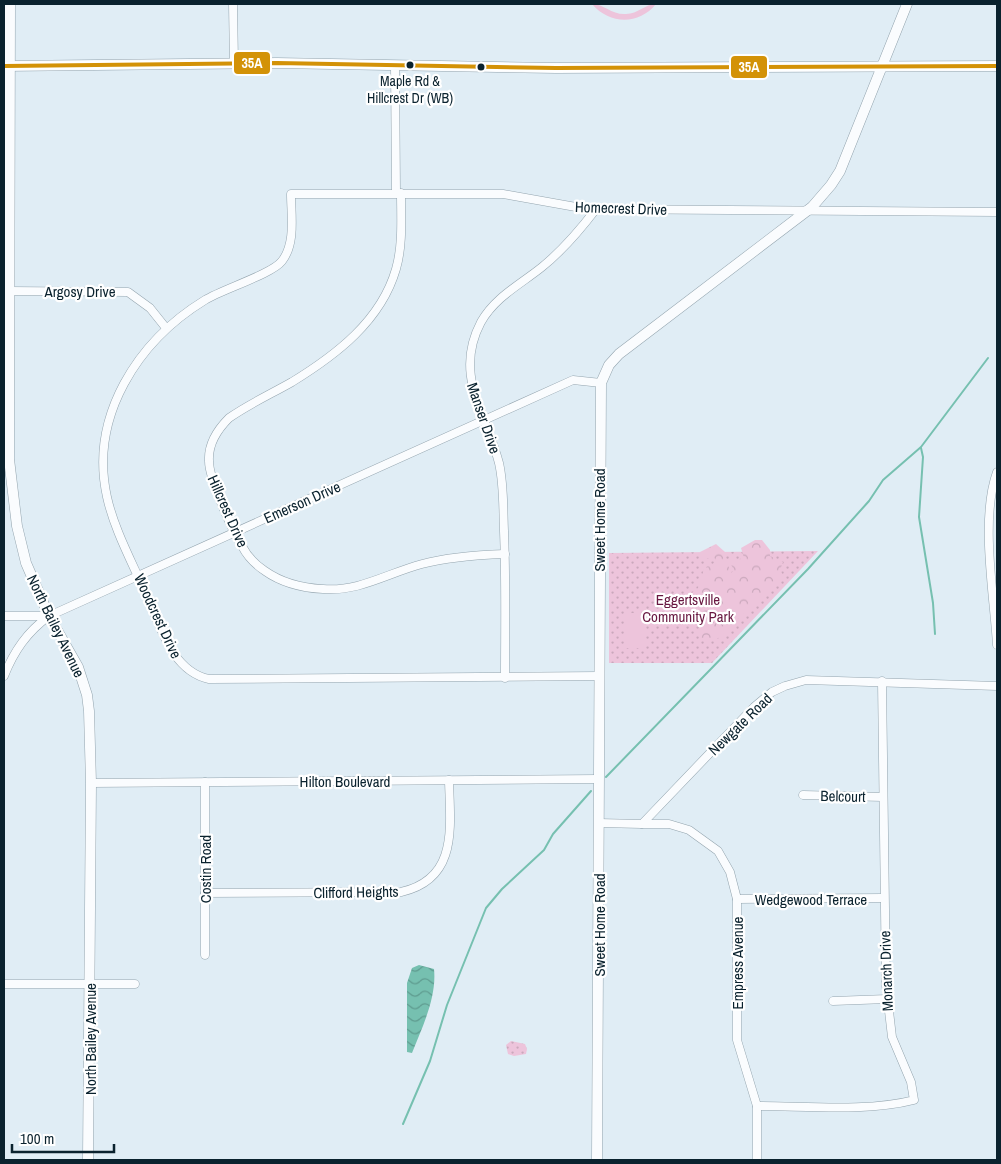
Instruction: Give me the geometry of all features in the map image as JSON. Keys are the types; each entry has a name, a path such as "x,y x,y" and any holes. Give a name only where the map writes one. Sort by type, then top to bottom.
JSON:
{"street":[{"name":"North Bailey Avenue","path":"10,4 6,66 9,291 8,459 11,489 26,563 49,616 75,662 85,688 89,711 91,783 88,1160"},
{"path":"233,4 234,63"},
{"name":"Sweet Home Road","path":"597,1160 601,383 609,365 619,354 807,211 826,191 840,171 907,4"},
{"path":"6,66 234,63 395,66 997,66"},
{"name":"Hillcrest Drive","path":"395,66 398,193 401,229 396,269 385,295 353,337 332,355 296,379 240,411 221,426 210,452 210,468 236,532 248,555 265,571 295,584 322,589 356,587 423,564 478,555 505,554"},
{"name":"Homecrest Drive","path":"291,238 291,194 503,194 579,208 596,209 997,212"},
{"name":"Manser Drive","path":"505,678 505,554 502,482 495,447 472,387 469,364 474,340 482,320 499,300 558,254 596,209"},
{"name":"Woodcrest Drive","path":"291,238 286,255 275,268 215,295 166,328 140,356 124,383 110,417 104,456 104,485 109,505 138,576 175,656 185,669 209,680 599,676"},
{"name":"Argosy Drive","path":"9,291 128,292 146,304 166,328"},
{"name":"Emerson Drive","path":"4,676 22,640 32,629 49,616 573,380 601,383"},
{"path":"997,472 990,495 988,521 997,645"},
{"path":"988,521 997,521"},
{"path":"4,616 49,616"},
{"name":"Newgate Road","path":"642,824 754,707 772,692 785,686 806,680 882,681 949,686 997,686"},
{"name":"Monarch Drive","path":"757,1106 896,1105 914,1100 911,1082 892,1037 887,999 882,681"},
{"name":"Hilton Boulevard","path":"91,783 598,779"},
{"name":"Clifford Heights","path":"205,893 401,892 417,887 434,874 441,865 448,848 449,780"},
{"name":"Costin Road","path":"205,782 205,955"},
{"name":"Belcourt","path":"803,795 883,797"},
{"path":"599,823 642,824"},
{"name":"Empress Avenue","path":"642,824 679,826 696,834 718,851 730,872 737,900 737,1040 757,1106 757,1160"},
{"name":"Wedgewood Terrace","path":"737,900 884,898"},
{"path":"4,984 135,984"},
{"path":"833,1001 887,999"}],"green space":[{"path":"592,4 616,13 630,14 656,4 641,16 624,20 607,16"},
{"path":"755,540 762,540 770,550 770,556 783,562 780,570 783,575 781,579 738,619 717,615 704,620 689,618 681,602 698,588 704,569 716,562 714,557 702,560 699,557 700,552 716,544 725,552 724,557 731,573 734,570 729,561 744,558 741,548"},
{"name":"Eggertsville Community Park","path":"818,551 712,663 609,663 609,553"},
{"path":"624,613 645,613 645,648 624,648"},
{"path":"713,623 731,626 717,639 708,641 704,640 694,631"},
{"path":"511,1041 525,1044 526,1054 514,1056 508,1054 506,1045"}],"water":[{"path":"419,965 434,969 434,980 428,1012 412,1053 407,1052 407,983 412,968"}],"waterway":[{"path":"606,777 808,569 869,501 883,480 921,447 988,358"},
{"path":"921,448 923,457 919,517 933,603 935,634"},
{"path":"403,1124 430,1061 447,1005 486,908 502,889 544,850 553,834 591,791"}],"transit line":[{"name":"35A","path":"4,66 277,63 556,68 997,66"}],"place":[{"name":"Maple Rd & Hillcrest Dr (WB)","path":"410,65"}]}
